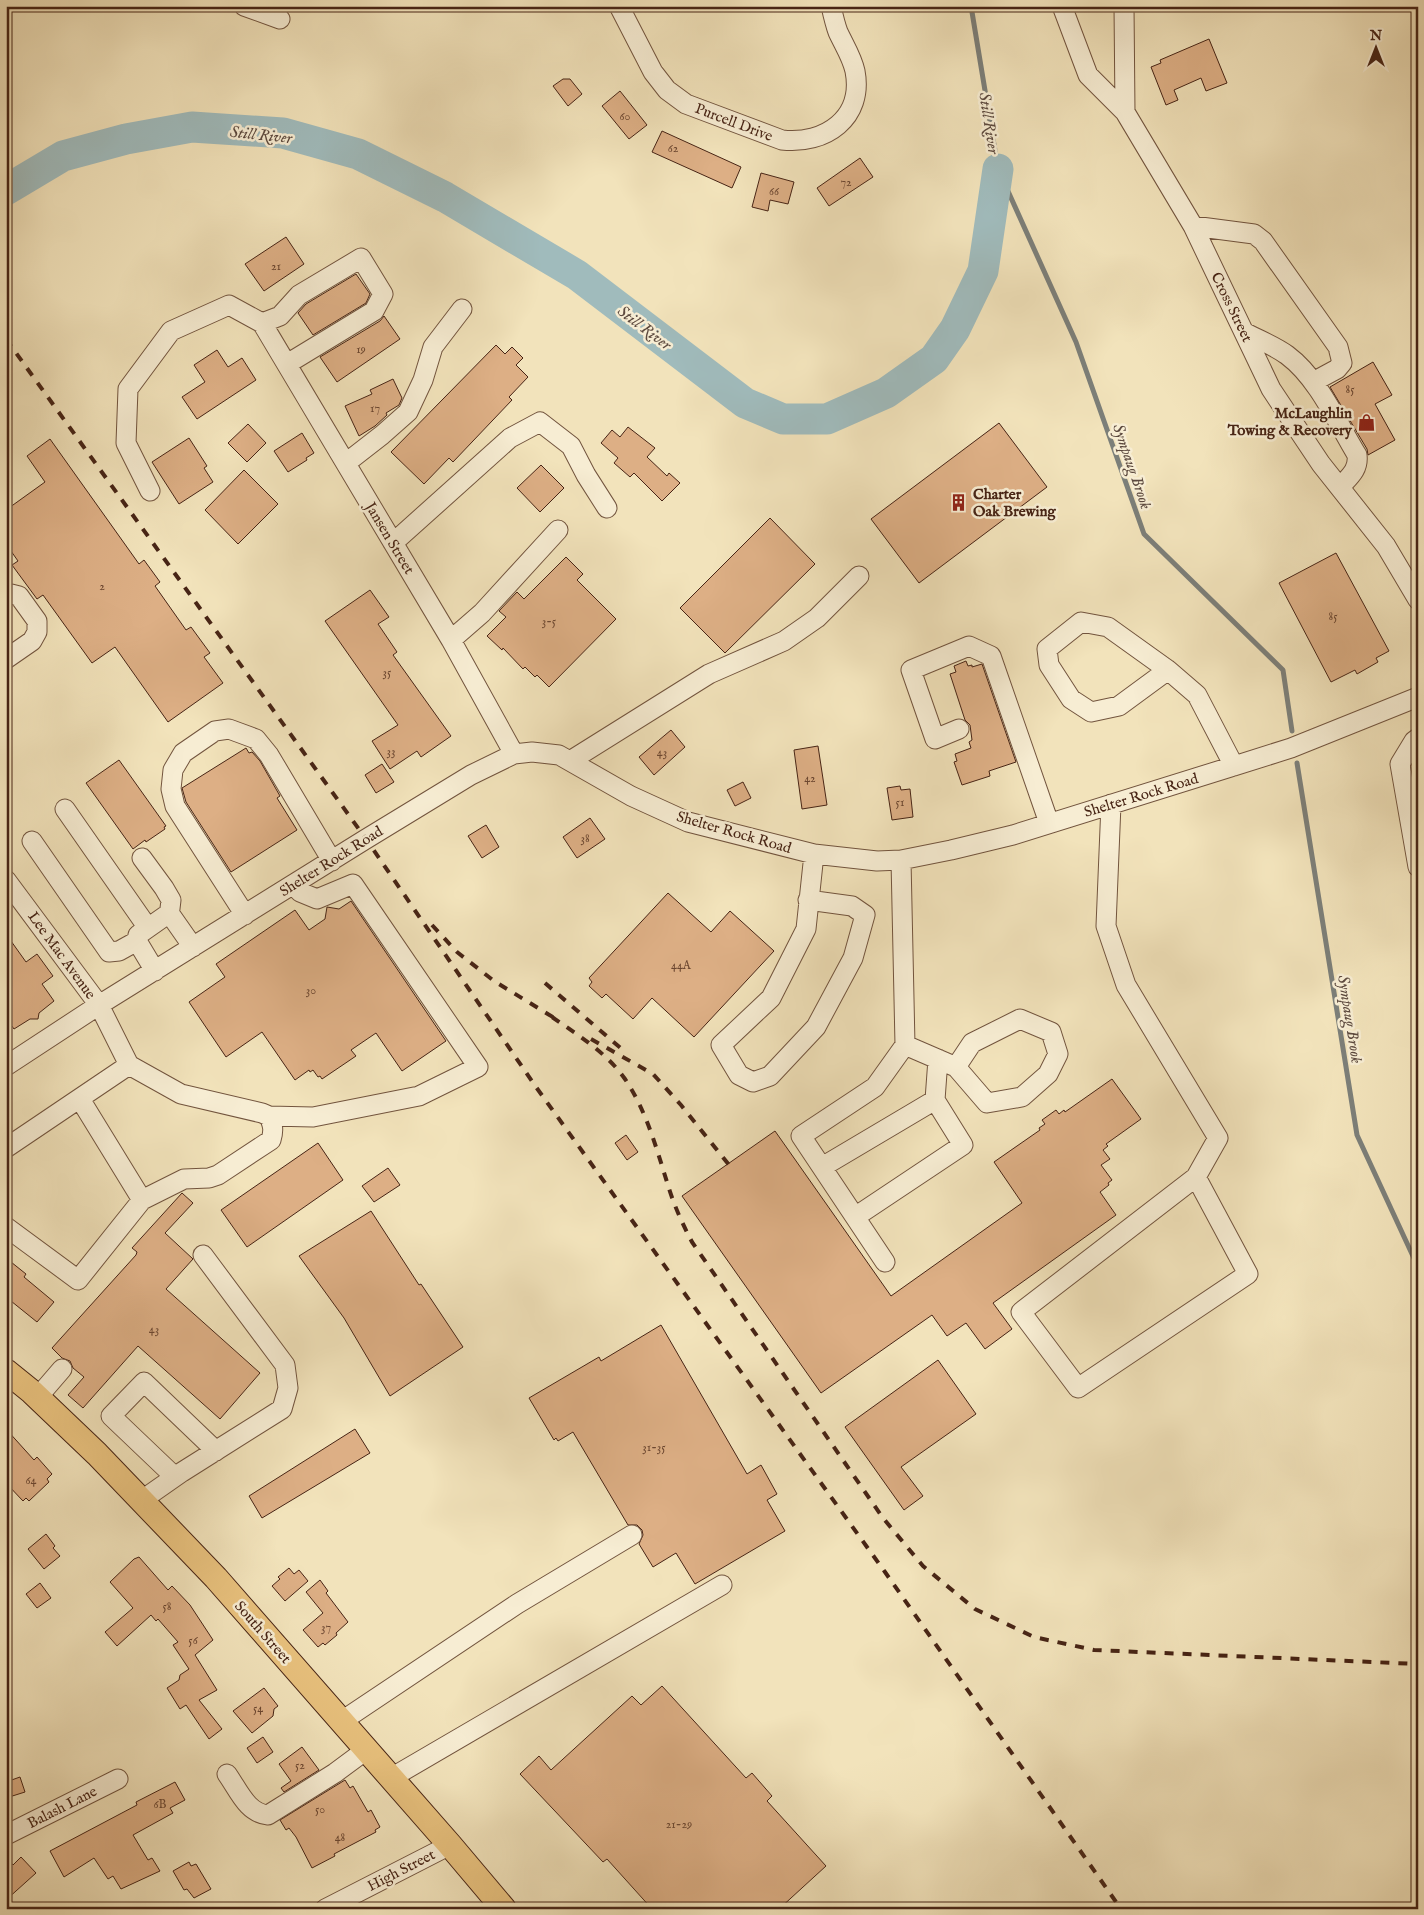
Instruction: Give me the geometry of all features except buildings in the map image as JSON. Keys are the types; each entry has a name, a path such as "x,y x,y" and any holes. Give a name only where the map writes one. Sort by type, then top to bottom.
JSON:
{"main road":[{"name":"South Street","path":"6,1371 98,1454 216,1578 504,1909"}],"street":[{"path":"244,6 280,18"},
{"name":"Purcell Drive","path":"619,6 654,72 667,90 686,104 782,140 795,142 809,140 826,134 839,125 848,114 855,98 855,71 838,32 831,6"},
{"name":"Cross Street","path":"1062,6 1088,75 1125,112 1193,226 1246,333 1271,389 1321,464 1386,546 1418,600"},
{"path":"1124,6 1125,112"},
{"path":"1193,226 1254,234 1263,241 1338,346 1342,363 1336,369 1313,382"},
{"path":"150,491 126,444 128,389 171,331 229,305 262,323 280,316 298,295 361,258 383,294 374,311 287,364"},
{"path":"346,463 408,412 423,380 433,347 462,309"},
{"name":"Jansen Street","path":"262,323 451,640 514,754"},
{"path":"1246,333 1285,354 1300,366 1313,382 1357,455 1356,469 1340,487"},
{"path":"393,543 510,438 540,422 571,446 607,508"},
{"path":"451,640 482,613 558,530"},
{"path":"570,761 709,674 784,641 817,618 859,576"},
{"path":"6,596 11,594 19,596 37,621 37,632 32,641 6,659"},
{"path":"1168,670 1120,706 1091,712 1070,699 1049,665 1047,649 1081,622 1108,628 1168,670 1198,695 1234,766"},
{"path":"959,729 935,739 911,670 969,646 991,656 1049,823"},
{"name":"Shelter Rock Road","path":"6,1066 99,1005 332,860 471,776 514,754 547,752 570,761 631,796 688,822 814,854 877,861 901,860 951,850 1049,823 1234,766 1291,748 1418,697"},
{"path":"245,915 175,806 171,789 173,770 183,752 216,731 230,729 256,739 269,755 332,860"},
{"path":"1418,738 1400,764 1418,867"},
{"path":"1111,804 1106,926 1126,985 1218,1138 1196,1178 1021,1312 1078,1388 1248,1274 1196,1178"},
{"path":"65,809 143,935 155,971"},
{"path":"32,841 109,952 119,951 143,935 164,916 172,916 193,947"},
{"path":"808,900 852,906 865,915 853,958 816,1027 770,1076 753,1082 739,1075 721,1045 771,998 806,929 808,900 814,854"},
{"path":"142,858 171,900 169,916"},
{"path":"885,1262 802,1136 875,1087 905,1045 901,860"},
{"name":"Lee Mac Avenue","path":"6,880 99,1005 129,1065"},
{"path":"6,1148 129,1065 181,1094 270,1116 313,1117 419,1096 478,1067 353,884 317,898 300,892 294,884"},
{"path":"905,1045 956,1067 987,1104 1022,1097 1048,1074 1058,1054 1051,1032 1020,1019 972,1043 956,1067"},
{"path":"856,1217 963,1145 935,1100 938,1059"},
{"path":"80,1099 142,1200"},
{"path":"822,1167 935,1100"},
{"path":"6,1227 78,1280 142,1200 184,1180 209,1178 225,1170 271,1140 274,1130 270,1116"},
{"path":"143,1502 152,1493 175,1477 282,1409 288,1388 284,1365 203,1255"},
{"path":"37,1398 62,1369"},
{"path":"175,1477 110,1416 144,1382 216,1451"},
{"path":"342,1721 517,1604 632,1535"},
{"path":"391,1778 722,1585"},
{"path":"227,1774 251,1809 258,1814 268,1815 335,1773 366,1750"},
{"name":"Balash Lane","path":"6,1835 118,1779"},
{"name":"High Street","path":"325,1909 450,1845"}],"waterway":[{"name":"Sympaug Brook","path":"971,6 998,169 1076,342 1144,534 1283,670 1292,731"},
{"name":"Still River","path":"6,190 63,156 126,139 192,127 283,133 358,154 445,197 577,275 745,403 783,419 827,419 886,393 934,359 955,329 983,271 998,169"},
{"name":"Sympaug Brook","path":"1297,763 1357,1135 1418,1267"}],"railway":[{"path":"6,339 366,839 536,1087 885,1572 1121,1909"},
{"path":"432,925 457,952 494,981 556,1019"},
{"path":"545,983 624,1051"},
{"path":"552,1017 601,1053 625,1079 645,1116 672,1198 692,1242 883,1518 923,1566 975,1609 1034,1637 1094,1650 1418,1664"},
{"path":"591,1039 653,1074 681,1105 729,1165"}],"place":[{"name":"McLaughlin Towing & Recovery","path":"1366,422"},
{"name":"Charter Oak Brewing","path":"959,503"}]}
